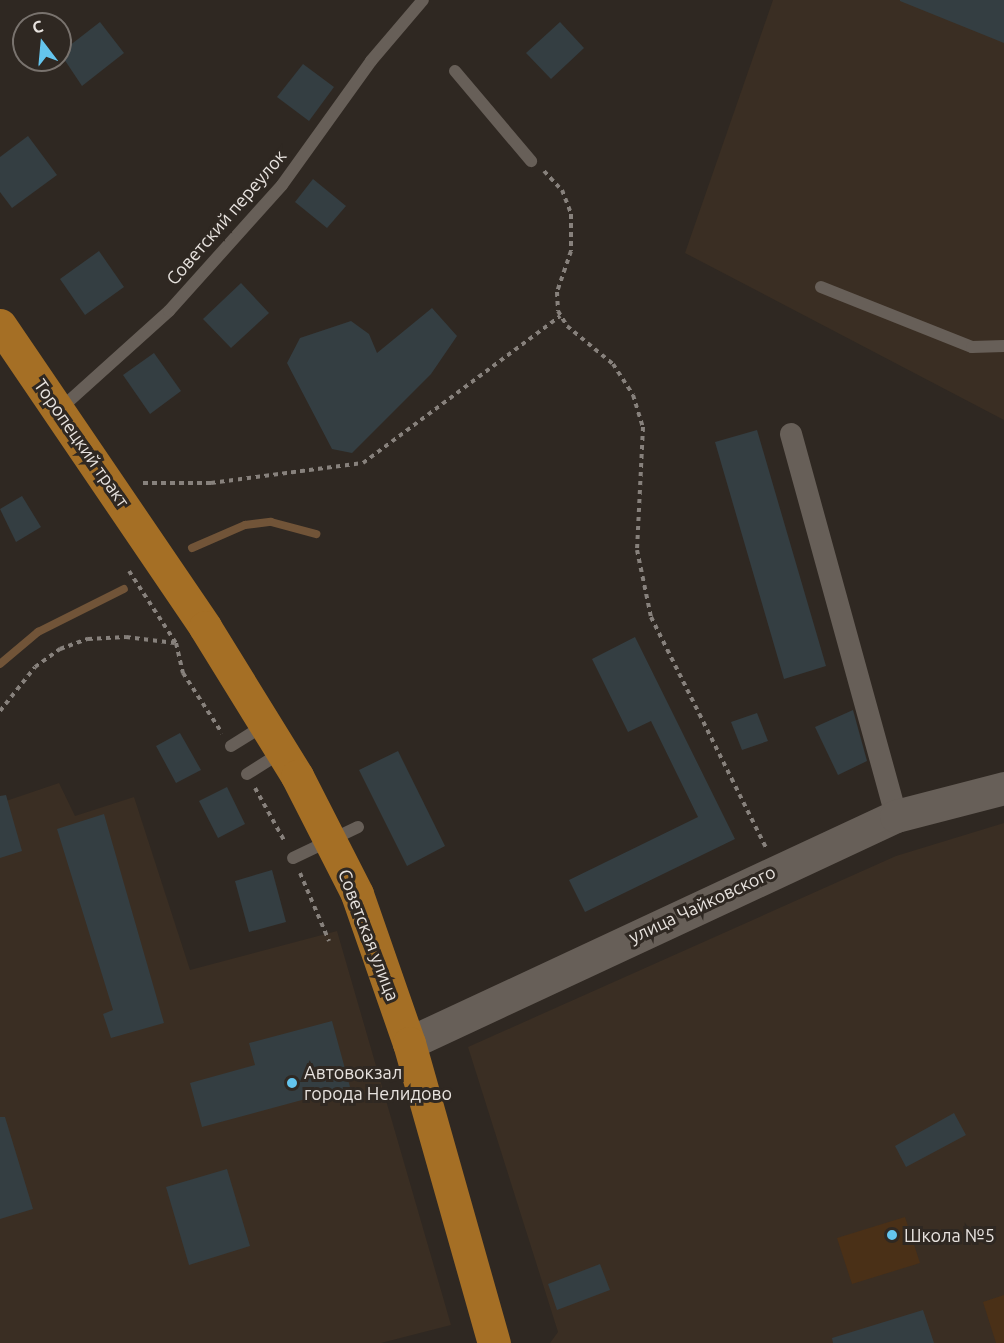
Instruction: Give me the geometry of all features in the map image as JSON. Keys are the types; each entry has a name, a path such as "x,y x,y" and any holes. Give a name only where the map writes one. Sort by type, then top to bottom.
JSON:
{"main road":[{"name":"Торопецкий тракт","path":"0,325 163,561"},
{"name":"Советская улица","path":"163,561 274,739 344,834 357,894 409,1043 494,1343"}],"street":[{"path":"791,434 896,816"},
{"name":"улица Чайковского","path":"409,1043 896,816 1004,788"}],"lane":[{"name":"Советский переулок","path":"58,411 169,311 282,185 371,61 423,0"},
{"path":"455,71 531,161"},
{"path":"821,287 972,347 1004,345"},
{"path":"231,746 274,739"},
{"path":"248,774 274,739"},
{"path":"294,858 344,834"}],"path":[{"path":"531,161 562,190 571,214 571,251 557,292 560,316 613,364 633,395 646,457 637,550 651,617 777,870"},
{"path":"131,483 222,483 363,463 560,316"},
{"path":"0,711 35,667 60,649 88,639 126,637 176,644 205,627"}],"shaded area":[{"path":"773,0 1004,0 1004,420 685,253"},
{"path":"59,783 75,816 134,797 190,970 337,931 451,1325 381,1343 0,1343 0,803"},
{"path":"1004,823 1004,1343 550,1343 558,1332 468,1047 896,856"},
{"path":"905,1217 920,1263 852,1284 837,1238"},
{"path":"1004,1295 1004,1343 996,1343 983,1302"}],"building":[{"path":"1004,0 1004,43 900,1"},
{"path":"100,22 124,53 82,86 72,71 72,44"},
{"path":"560,22 584,48 551,79 526,53"},
{"path":"303,64 334,87 309,121 277,97"},
{"path":"28,136 57,175 12,208 0,192 0,157"},
{"path":"313,179 346,206 327,228 295,202"},
{"path":"99,251 124,287 85,315 60,279"},
{"path":"241,283 269,313 231,348 203,319"},
{"path":"432,308 457,336 431,374 352,453 332,449 287,363 300,338 351,321 369,334 377,353"},
{"path":"154,353 181,391 150,414 123,375"},
{"path":"757,430 826,666 784,679 715,442"},
{"path":"22,496 41,527 16,542 0,509"},
{"path":"635,637 735,839 585,912 569,880 698,817 651,721 628,732 592,659"},
{"path":"853,710 867,761 838,775 815,727"},
{"path":"757,713 768,741 742,750 731,722"},
{"path":"180,733 201,770 176,783 156,746"},
{"path":"398,751 445,846 407,866 359,770"},
{"path":"227,787 245,824 218,838 199,801"},
{"path":"6,795 22,851 0,858 0,796"},
{"path":"104,814 164,1023 111,1038 103,1014 113,1010 57,829"},
{"path":"272,870 286,922 249,932 235,881"},
{"path":"332,1021 350,1087 202,1127 190,1083 255,1065 249,1043"},
{"path":"954,1113 966,1135 906,1167 895,1146"},
{"path":"0,1117 5,1117 33,1209 0,1219"},
{"path":"227,1169 250,1246 189,1265 166,1187"},
{"path":"600,1264 610,1290 557,1310 548,1284"},
{"path":"923,1310 934,1343 833,1343 832,1338"}],"waterway":[{"path":"192,548 245,525 271,522 316,534"},
{"path":"0,664 38,632 124,589"}],"place":[{"name":"Автовокзал города Нелидово","path":"292,1083"},
{"name":"Школа №5","path":"892,1235"}]}
